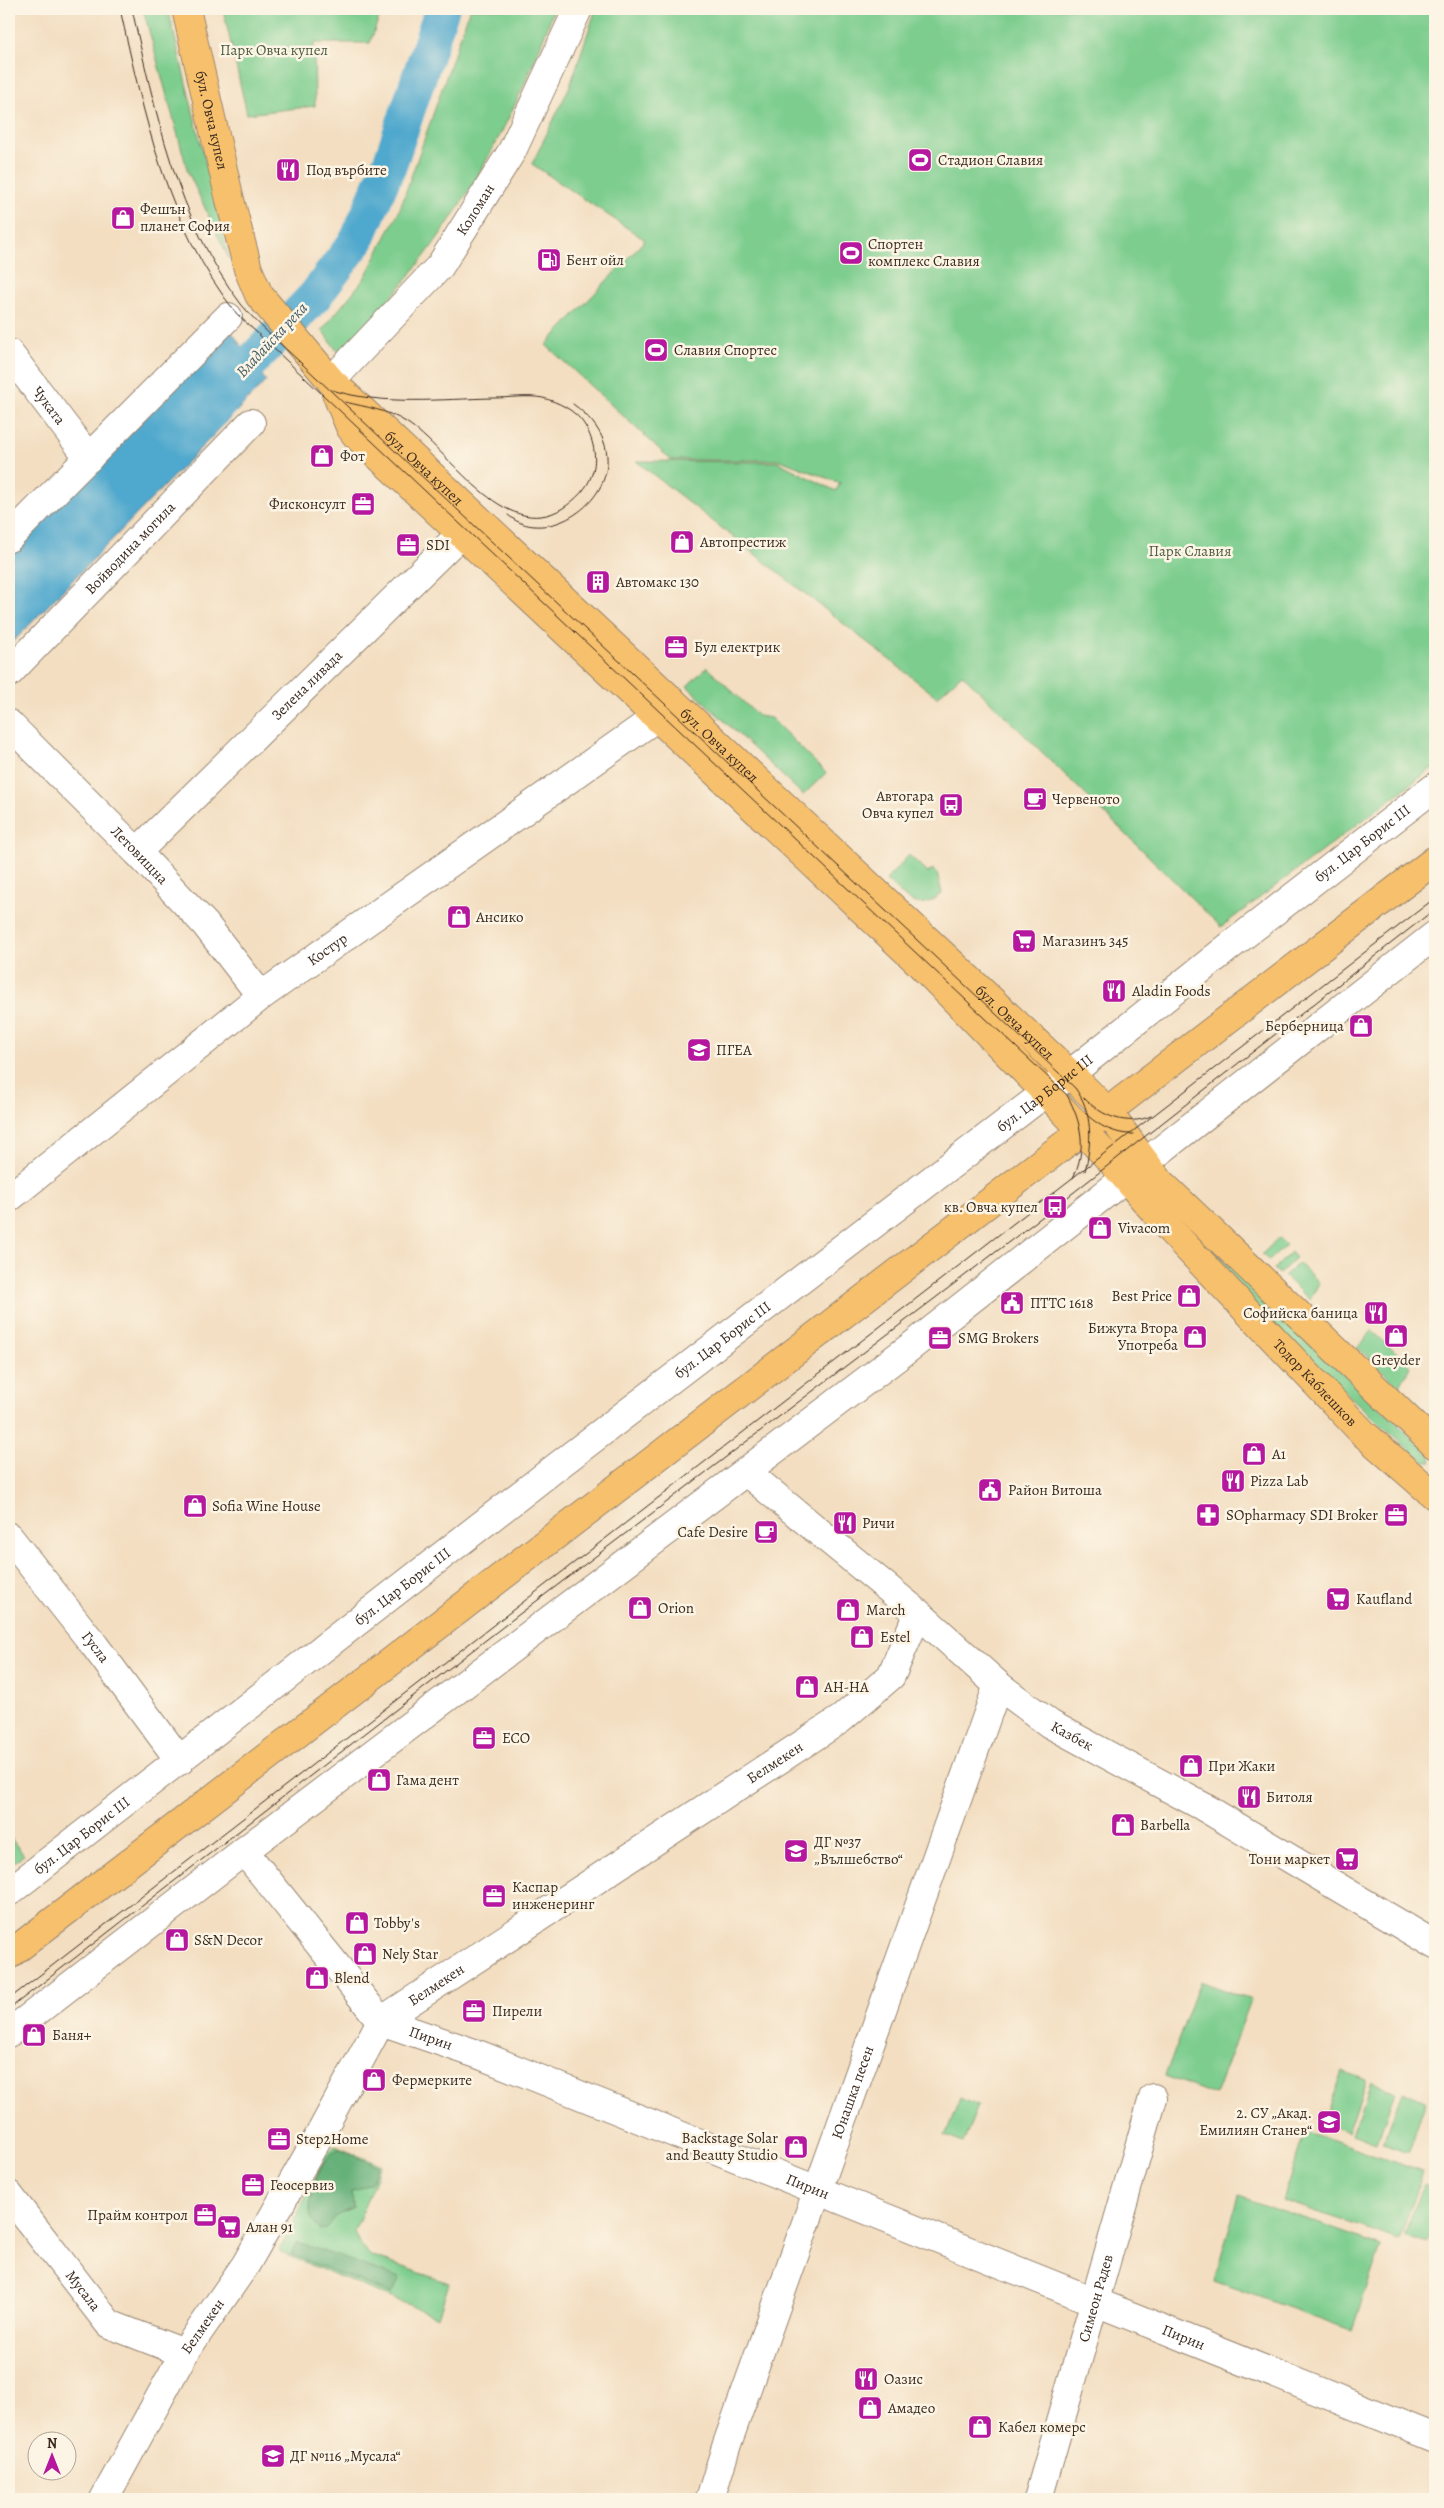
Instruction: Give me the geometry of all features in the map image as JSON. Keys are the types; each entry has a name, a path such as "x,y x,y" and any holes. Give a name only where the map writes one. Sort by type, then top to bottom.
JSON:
{"main road":[{"name":"бул. Овча купел","path":"186,9 246,263 260,295 309,356 469,527 666,711 1070,1074 1107,1112"},
{"name":"бул. Овча купел","path":"666,711 916,960 1082,1130"},
{"path":"9,1955 1435,860"},
{"name":"Тодор Каблешков","path":"1107,1112 1135,1170 1172,1232 1364,1434 1435,1496"},
{"name":"Тодор Каблешков","path":"1082,1130 1135,1170 1160,1182 1435,1445"}],"street":[{"name":"Коломан","path":"331,381 440,266 512,151 578,9"},
{"path":"9,538 228,317"},
{"name":"Чуката","path":"9,354 89,458"},
{"name":"Войводина могила","path":"9,673 252,422"},
{"name":"Зелена ливада","path":"137,852 469,527"},
{"name":"Костур","path":"9,1198 261,996 620,741 666,711"},
{"name":"Летовищна","path":"9,724 137,852 205,924 261,996"},
{"name":"бул. Цар Борис III","path":"9,1892 555,1468 1070,1074 1235,942 1435,787"},
{"path":"9,2033 244,1851 746,1472 1135,1170 1431,947"},
{"name":"Казбек","path":"746,1472 918,1613 998,1685 1050,1724 1202,1806 1435,1945"},
{"name":"Гусла","path":"9,1537 95,1646 180,1760"},
{"name":"Белмекен","path":"104,2499 184,2353 246,2264 320,2134 381,2021 841,1719 891,1676 918,1613"},
{"name":"Юнашка песен","path":"710,2499 727,2444 998,1685"},
{"path":"244,1851 381,2021"},
{"name":"Пирин","path":"381,2021 480,2055 1094,2303 1435,2438"},
{"name":"Симеон Радев","path":"1038,2499 1153,2098"},
{"name":"Мусала","path":"9,2195 109,2324 184,2353"}],"green space":[{"path":"143,9 168,9 229,259 188,172"},
{"name":"Парк Овча купел","path":"223,9 382,9 370,43 314,43 315,106 247,114"},
{"path":"470,9 554,9 544,37 507,121 462,201 409,277 340,355 322,330 364,279 399,211"},
{"name":"Парк Славия","path":"596,9 1435,9 1435,766 1221,927 962,674 937,697 636,461 778,462 836,491 840,483 780,460 671,460 546,345 645,240 532,164 570,86"},
{"path":"707,667 758,716 771,718 826,773 803,795 687,686"},
{"path":"909,855 928,873 932,869 937,873 942,893 926,903 912,902 886,880"},
{"path":"1148,1185 1431,1456 1432,1462 1425,1462 1409,1450 1283,1336"},
{"path":"1279,1238 1286,1245 1269,1261 1262,1254"},
{"path":"1291,1252 1296,1258 1279,1274 1274,1269"},
{"path":"1299,1263 1319,1283 1310,1300 1284,1276"},
{"path":"1372,1331 1411,1365 1399,1387 1357,1347"},
{"path":"9,1836 24,1855 9,1866"},
{"path":"1200,1981 1251,2000 1215,2095 1165,2076"},
{"path":"1342,2071 1366,2080 1348,2132 1323,2123"},
{"path":"1371,2082 1395,2091 1377,2143 1352,2134"},
{"path":"1402,2092 1426,2101 1408,2153 1383,2144"},
{"path":"960,2098 978,2106 963,2143 945,2136"},
{"path":"1305,2132 1423,2172 1399,2240 1282,2200"},
{"path":"335,2146 381,2165 354,2232 360,2245 371,2256 449,2283 438,2317 279,2252 326,2155","holes":["370,2183 352,2192 353,2208 335,2216 311,2217 310,2191"]},
{"path":"338,2149 378,2166 371,2183 352,2192 353,2208 336,2216 326,2229 319,2230 311,2216 310,2208 313,2189 325,2161"},
{"path":"1423,2184 1435,2188 1435,2221 1427,2243 1404,2235"},
{"path":"1239,2195 1381,2246 1352,2330 1214,2281"},
{"path":"297,2242 400,2278 391,2294 292,2255"}],"water":[{"path":"231,331 266,381 9,646 9,556"}],"waterway":[{"name":"Владайска река","path":"219,395 315,296 357,240 390,163 442,9"}],"tram line":[{"path":"120,9 149,129 161,169 193,245 213,280 237,314 1067,1095 1076,1116 1081,1136 1080,1157 1073,1178"},
{"path":"132,9 149,85 171,162 185,200 200,237 219,272 241,304 270,334 1075,1088 1081,1097 1088,1117 1090,1138 1085,1171"},
{"path":"332,390 351,395 392,400 543,398 560,404 571,411 584,424 594,448 594,468 584,489 563,508 541,516 520,514 499,504 478,489 423,435 406,422 369,407 345,402"},
{"path":"508,515 528,525 550,525 573,516 592,500 604,479 607,455 598,429 573,404"},
{"path":"9,1999 1435,898"},
{"path":"9,2009 513,1619 1055,1207 1435,909"},
{"path":"1084,1098 1098,1110 1115,1118 1133,1120 1151,1116"},
{"path":"1085,1113 1108,1129 1134,1134"}],"place":[{"name":"Стадион Славия","path":"920,160"},
{"name":"Под върбите","path":"288,170"},
{"name":"Фешън планет София","path":"123,218"},
{"name":"Спортен комплекс Славия","path":"851,253"},
{"name":"Бент ойл","path":"549,260"},
{"name":"Славия Спортес","path":"656,350"},
{"name":"Фот","path":"322,456"},
{"name":"Фисконсулт","path":"363,504"},
{"name":"Автопрестиж","path":"682,542"},
{"name":"SDI","path":"408,545"},
{"name":"Автомакс 130","path":"598,582"},
{"name":"Бул електрик","path":"676,647"},
{"name":"Червеното","path":"1035,799"},
{"name":"Автогара Овча купел","path":"951,805"},
{"name":"Ансико","path":"459,917"},
{"name":"Магазинъ 345","path":"1024,941"},
{"name":"Aladin Foods","path":"1114,991"},
{"name":"Берберница","path":"1361,1026"},
{"name":"ПГЕА","path":"699,1050"},
{"name":"кв. Овча купел","path":"1055,1207"},
{"name":"Vivacom","path":"1100,1228"},
{"name":"Best Price","path":"1189,1296"},
{"name":"ПТТС 1618","path":"1012,1303"},
{"name":"Софийска баница","path":"1376,1313"},
{"name":"Greyder","path":"1396,1336"},
{"name":"Бижута Втора Употреба","path":"1195,1337"},
{"name":"SMG Brokers","path":"940,1338"},
{"name":"A1","path":"1254,1454"},
{"name":"Pizza Lab","path":"1233,1481"},
{"name":"Район Витоша","path":"990,1490"},
{"name":"Sofia Wine House","path":"195,1506"},
{"name":"SOpharmacy","path":"1208,1515"},
{"name":"SDI Broker","path":"1396,1515"},
{"name":"Ричи","path":"845,1523"},
{"name":"Cafe Desire","path":"766,1532"},
{"name":"Kaufland","path":"1338,1599"},
{"name":"Orion","path":"640,1608"},
{"name":"March","path":"848,1610"},
{"name":"Estel","path":"862,1637"},
{"name":"АН-НА","path":"807,1687"},
{"name":"ЕСО","path":"484,1738"},
{"name":"При Жаки","path":"1191,1766"},
{"name":"Гама дент","path":"379,1780"},
{"name":"Битоля","path":"1249,1797"},
{"name":"Barbella","path":"1123,1825"},
{"name":"ДГ №37 „Вълшебство“","path":"796,1851"},
{"name":"Тони маркет","path":"1347,1859"},
{"name":"Каспар инженеринг","path":"494,1896"},
{"name":"Tobby's","path":"357,1923"},
{"name":"S&N Decor","path":"177,1940"},
{"name":"Nely Star","path":"365,1954"},
{"name":"Blend","path":"317,1978"},
{"name":"Пирели","path":"474,2011"},
{"name":"Баня+","path":"34,2035"},
{"name":"Фермерките","path":"374,2080"},
{"name":"2. СУ „Акад. Емилиян Станев“","path":"1329,2122"},
{"name":"Step2Home","path":"279,2139"},
{"name":"Backstage Solar and Beauty Studio","path":"796,2147"},
{"name":"Геосервиз","path":"253,2185"},
{"name":"Прайм контрол","path":"205,2215"},
{"name":"Алан 91","path":"229,2227"},
{"name":"Оазис","path":"866,2379"},
{"name":"Амадео","path":"870,2408"},
{"name":"Кабел комерс","path":"980,2427"},
{"name":"ДГ №116 „Мусала“","path":"273,2456"}]}
